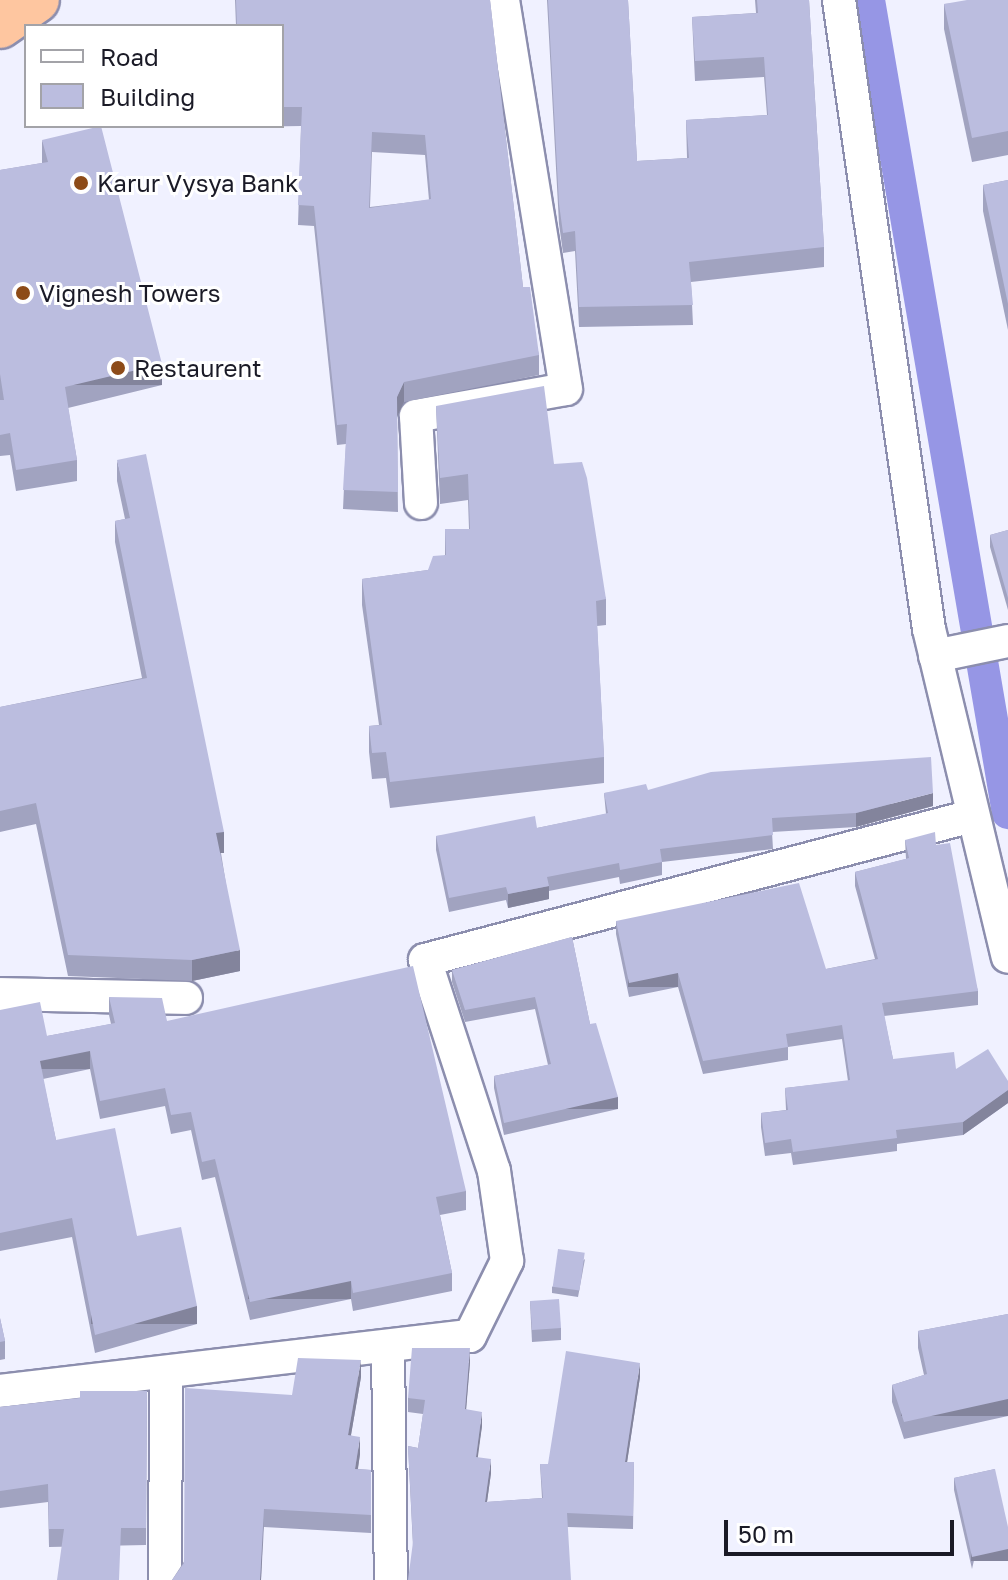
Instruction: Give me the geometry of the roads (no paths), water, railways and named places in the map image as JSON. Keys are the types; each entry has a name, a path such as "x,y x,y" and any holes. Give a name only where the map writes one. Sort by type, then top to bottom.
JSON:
{"highway":[{"path":"0,26 37,0"}],"street":[{"path":"421,503 416,416 566,389 503,0"},
{"path":"839,0 936,656 968,817 1008,957"},
{"path":"936,656 1008,641"},
{"path":"0,1391 470,1336 507,1261 494,1171 425,960 968,817"},
{"path":"0,994 186,998"},
{"path":"388,1346 391,1580"},
{"path":"165,1580 166,1372"}],"waterway":[{"path":"869,0 1008,813"}],"place":[{"name":"Karur Vysya Bank","path":"81,183"},
{"name":"Vignesh Towers","path":"23,293"},
{"name":"Restaurent","path":"118,368"}]}
